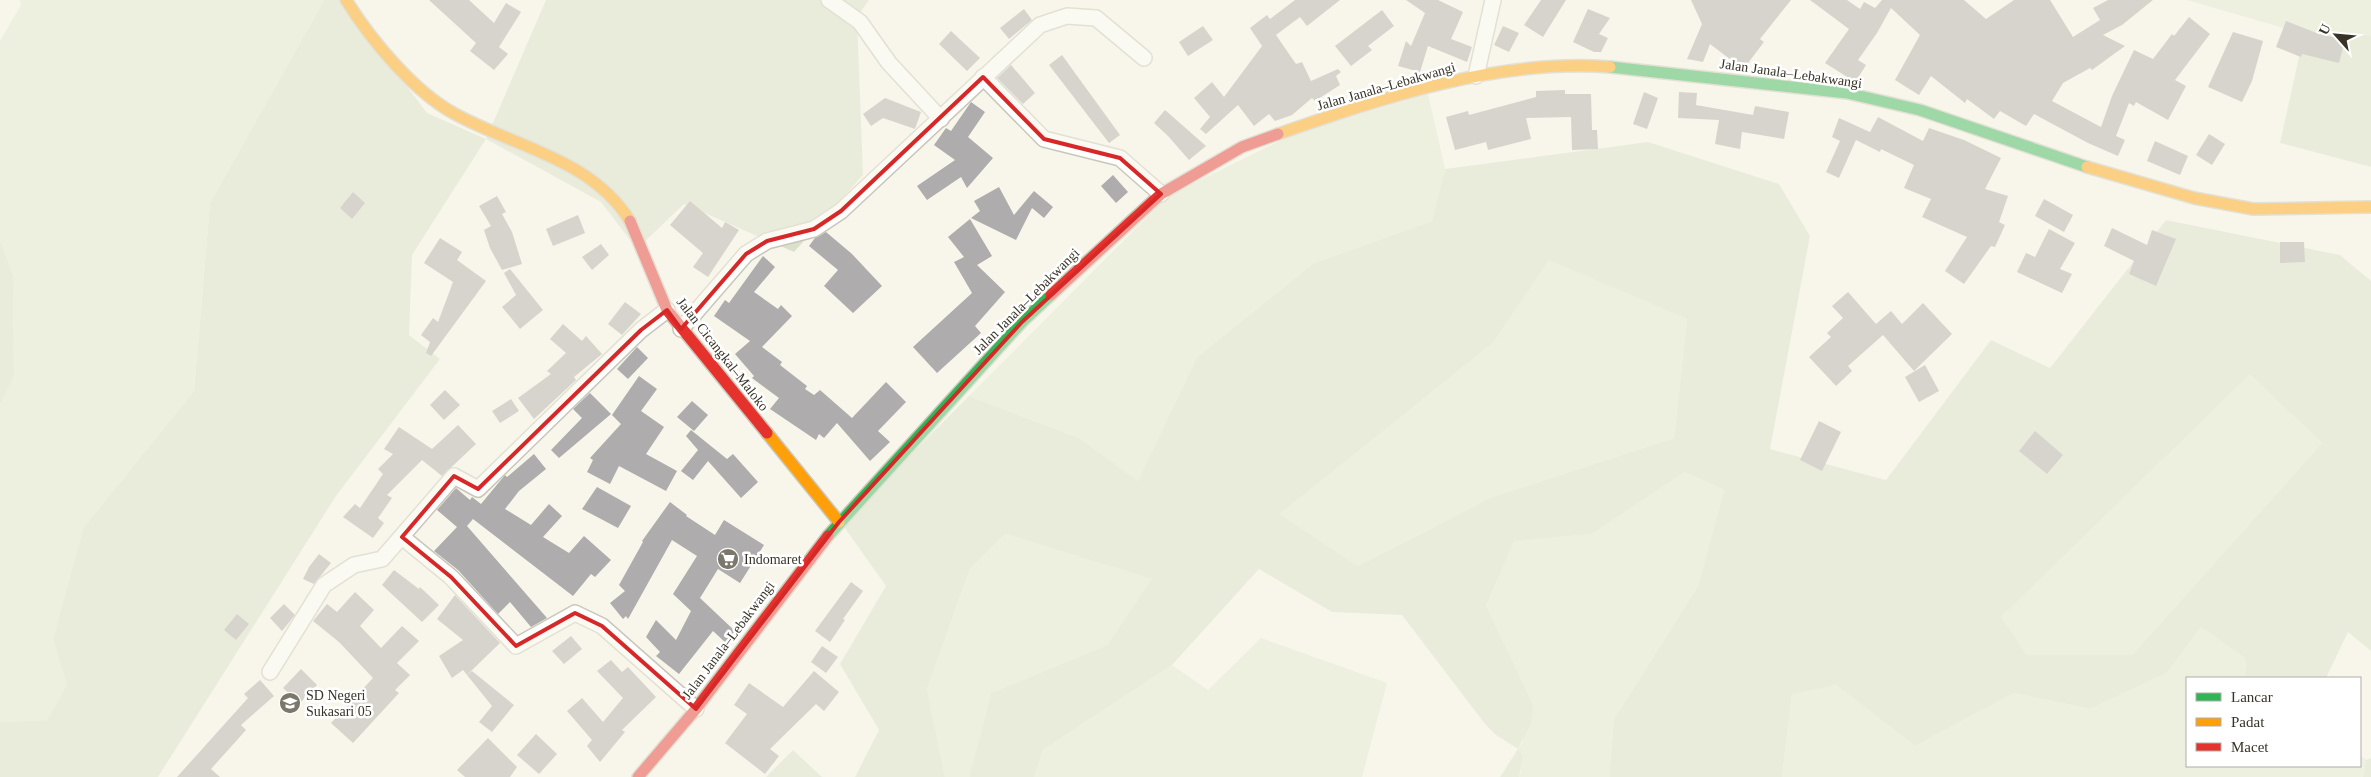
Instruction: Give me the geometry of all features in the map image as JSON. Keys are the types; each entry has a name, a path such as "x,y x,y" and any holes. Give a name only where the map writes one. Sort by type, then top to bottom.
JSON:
{"main road":[{"name":"Jalan Cicangkal–Maloko","path":"346,0 353,14 409,77 452,113 574,167 614,199 637,230 656,292 680,329 839,522"},
{"name":"Jalan Janala–Lebakwangi","path":"638,777 696,709 786,588 839,522 1022,322 1161,194 1242,147 1356,107 1476,76 1533,67 1602,66 1664,71 1846,93 1920,110 2097,171 2194,198 2253,209 2371,207"}],"street":[{"path":"829,0 860,22 889,63 941,119"},
{"path":"1476,76 1493,0"},
{"path":"680,329 746,254 768,241 814,229 841,211 1040,25 1067,16 1096,18 1144,58"},
{"path":"983,77 1044,139 1120,158 1161,194"},
{"path":"270,672 324,584 354,565 382,559 454,476 478,489 641,330 667,310"},
{"path":"402,537 451,577 516,646 575,613 602,626 696,709"}],"highlighted area":[{"path":"983,77 1044,139 1120,158 1161,194 1022,322 839,522 696,709 602,626 575,613 516,646 451,577 402,537 454,476 478,489 641,330 667,310 681,329 746,254 767,241 814,229 841,211"}],"green space":[{"path":"20,0 324,0 210,203 194,391 83,528 53,639 68,685 47,720 0,722 0,405 14,376 13,275 0,240 0,41 21,5"},
{"path":"324,0 342,0 427,113 486,139 412,255 409,335 440,359 336,496 158,777 0,777 0,722 47,720 67,685 53,639 83,528 194,391 210,203"},
{"path":"546,0 869,0 857,17 863,175 794,252 684,204 637,249 601,202 486,139"},
{"path":"2187,0 2371,0 2371,36 2304,34"},
{"path":"2304,34 2371,36 2371,167 2280,143"},
{"path":"1428,94 1445,169 1432,221 1314,263 1197,357 1138,482 1079,438 969,396 1168,196 1298,132"},
{"path":"1648,142 1779,184 1810,236 1770,449 1886,480 1991,340 2050,368 2166,220 2340,255 2371,281 2371,651 2348,632 2326,677 2245,677 2246,659 2201,627 2167,673 2090,709 2014,693 1915,746 1836,685 1792,694 1782,777 1609,777 1614,719 1698,586 1724,490 1685,472 1592,534 1514,541 1486,606 1533,705 1531,724 1518,749 1496,735 1485,724 1402,615 1332,612 1259,569 1172,665 1043,750 1034,777 969,777 991,693 1107,645 1152,579 1005,534 970,569 927,689 945,777 855,777 879,730 840,664 886,586 842,524 969,396 1079,438 1138,481 1197,357 1314,263 1432,221 1445,169","holes":["1549,260 1687,319 1674,438 1492,497 1358,566 1280,514 1493,343","2250,374 2322,443 2132,655 2027,655 2001,617"]},
{"path":"0,240 13,275 14,376 0,405"},
{"path":"1549,259 1687,319 1674,438 1492,497 1358,566 1280,514 1493,343"},
{"path":"2250,373 2322,443 2132,655 2027,655 2000,617"},
{"path":"1685,472 1724,490 1698,586 1614,719 1609,777 1519,777 1521,772 1518,749 1523,742 1486,606 1514,540 1592,534"},
{"path":"1005,534 1153,579 1107,645 991,693 969,777 945,777 927,689 970,569"},
{"path":"2201,627 2246,659 2245,677 2186,677 2186,767 2361,767 2361,756 2366,760 2363,777 1782,777 1792,693 1836,685 1915,746 2014,693 2090,709 2167,673"},
{"path":"1261,638 1387,683 1362,777 1034,777 1043,750 1172,665 1208,690"},
{"path":"1518,749 1523,756 1519,777 1500,777"},
{"path":"793,750 822,777 766,777"},
{"path":"2371,758 2371,777 2363,777 2366,760"}],"building":[{"path":"429,0 469,0 494,23 506,3 521,12 499,47 508,54 494,70 470,51 476,43"},
{"path":"1295,0 1340,0 1307,26 1300,17 1276,35 1296,64 1302,62 1311,81 1338,69 1341,72 1336,76 1340,85 1315,101 1312,98 1292,115 1275,121 1269,114 1254,126 1238,105 1206,134 1200,129 1210,117 1194,98 1212,82 1224,97 1262,46 1250,28 1267,15 1270,19"},
{"path":"1406,0 1438,0 1463,12 1451,39 1472,47 1467,62 1428,46 1420,72 1398,66 1406,41 1411,46 1425,13"},
{"path":"1541,0 1566,0 1543,37 1524,25"},
{"path":"1691,0 1791,0 1760,39 1764,42 1745,67 1739,66 1710,44 1703,62 1687,59 1702,24"},
{"path":"1810,0 1847,0 1860,9 1864,2 1875,8 1882,0 1964,0 1986,19 2014,0 2050,0 2073,37 2100,20 2093,8 2108,0 2153,0 2122,25 2103,35 2125,46 2092,70 2090,68 2063,83 2052,101 2101,127 2112,96 2134,50 2153,59 2172,34 2174,36 2189,17 2210,34 2175,80 2186,86 2168,120 2136,102 2134,106 2129,103 2116,136 2125,140 2118,156 2088,143 2034,114 2026,126 2000,111 1994,119 1967,99 1965,103 1931,76 1919,95 1895,80 1920,35 1891,8 1877,33 1858,60 1866,65 1856,81 1852,80 1825,63 1849,29"},
{"path":"1024,9 1032,20 1009,39 1000,28"},
{"path":"1588,9 1610,18 1599,34 1608,38 1601,52 1594,52 1573,42"},
{"path":"1382,10 1394,26 1368,46 1372,50 1351,66 1335,46"},
{"path":"2286,21 2319,34 2345,40 2339,63 2302,54 2301,57 2276,47"},
{"path":"1203,26 1213,40 1188,56 1179,42"},
{"path":"1503,26 1519,33 1509,52 1494,45"},
{"path":"951,31 980,58 967,71 939,44"},
{"path":"2233,32 2263,41 2252,81 2242,102 2208,87"},
{"path":"1062,55 1120,135 1109,143 1049,65"},
{"path":"1011,65 1035,93 1023,104 997,78"},
{"path":"1565,90 1565,94 1591,94 1592,130 1597,130 1598,149 1572,150 1571,117 1526,118 1531,139 1488,150 1486,142 1455,150 1446,117 1468,111 1469,115 1536,97 1536,91"},
{"path":"1644,92 1658,98 1647,129 1633,124"},
{"path":"1679,92 1697,93 1696,105 1753,115 1755,106 1789,112 1784,139 1742,132 1740,149 1715,144 1719,120 1678,118"},
{"path":"885,98 921,112 915,129 883,118 871,126 863,114"},
{"path":"971,102 985,112 968,137 993,158 967,188 961,177 927,200 917,186 955,160 934,145 946,128 951,131"},
{"path":"1165,110 1206,146 1189,160 1154,123"},
{"path":"1878,117 1923,141 1929,128 1964,140 2001,158 1985,189 2008,196 1999,222 2005,225 1995,247 1991,246 1964,284 1945,271 1967,237 1922,217 1931,199 1904,188 1914,165 1881,149 1880,152 1856,140 1839,178 1826,172 1840,141 1832,137 1839,118 1870,132"},
{"path":"2209,134 2225,144 2212,165 2196,155"},
{"path":"2155,141 2188,156 2180,175 2147,161"},
{"path":"1113,175 1128,192 1116,203 1101,186"},
{"path":"999,187 1014,215 1034,191 1053,207 1044,218 1032,208 1016,240 971,218 980,211 974,201"},
{"path":"353,192 365,203 352,219 340,208"},
{"path":"497,196 506,212 502,214 512,232 522,264 502,270 490,248 484,230 491,226 479,206"},
{"path":"2044,199 2073,215 2064,232 2035,216"},
{"path":"690,201 722,228 725,222 739,230 708,277 693,267 703,253 670,225"},
{"path":"578,215 585,233 553,246 546,229"},
{"path":"970,219 992,256 977,265 1005,292 975,326 981,333 937,373 913,347 972,293 954,262 964,257 948,237"},
{"path":"2112,228 2147,245 2152,230 2176,239 2156,286 2129,274 2134,261 2104,246"},
{"path":"2049,229 2075,243 2060,269 2072,274 2062,293 2017,272 2026,253 2035,257"},
{"path":"826,232 852,254 882,286 853,313 824,286 838,270 809,246 815,238"},
{"path":"440,238 462,252 457,260 486,281 431,356 426,353 430,342 421,335 433,318 438,322 453,282 424,263"},
{"path":"2280,242 2304,242 2305,262 2280,263"},
{"path":"601,244 609,255 592,270 582,257"},
{"path":"763,256 775,267 754,292 778,309 781,305 792,316 762,347 782,362 780,365 807,386 805,389 814,395 820,390 852,418 886,382 906,402 878,431 890,442 870,461 837,423 824,438 819,434 816,440 770,409 779,398 752,378 754,376 735,354 750,341 714,316 725,300 729,303"},
{"path":"510,269 543,310 520,329 502,307 516,295 504,273"},
{"path":"1848,292 1876,324 1891,311 1902,324 1923,303 1952,334 1914,371 1883,335 1848,366 1852,371 1836,386 1809,357 1831,337 1827,333 1843,318 1832,306"},
{"path":"625,302 641,314 622,335 608,324"},
{"path":"563,324 582,341 586,336 602,354 574,377 576,380 534,419 518,398 551,374 547,371 566,353 550,339"},
{"path":"637,347 648,358 628,379 617,369"},
{"path":"1925,365 1939,391 1919,402 1905,377"},
{"path":"639,376 657,389 641,411 664,427 646,454 677,471 666,491 619,466 610,484 587,472 593,460 590,458 621,424 612,415"},
{"path":"445,390 460,405 444,420 430,405"},
{"path":"590,393 611,414 559,458 551,450 582,418 573,409"},
{"path":"511,399 519,411 500,423 492,411"},
{"path":"692,401 708,415 694,431 677,417"},
{"path":"1819,421 1841,432 1822,471 1800,460"},
{"path":"458,425 476,444 442,476 422,460 387,495 392,498 378,518 384,523 373,538 343,517 355,504 360,508 383,474 378,469 393,454 384,449 399,427 432,449"},
{"path":"691,430 727,459 733,454 758,482 741,498 708,461 693,480 681,471 698,450 686,436"},
{"path":"2035,431 2063,455 2047,474 2019,451"},
{"path":"534,454 546,469 519,491 505,509 531,525 549,504 562,516 543,537 569,553 584,536 611,560 595,577 591,574 573,596 473,519 467,526 547,618 531,627 510,602 498,614 458,570 434,551 457,527 437,510 456,488 470,500 472,497 481,504 505,475 507,477"},
{"path":"597,487 631,506 618,528 582,509"},
{"path":"670,502 686,516 715,535 724,520 764,545 740,583 718,569 700,598 736,632 727,644 713,631 679,674 656,656 660,652 646,637 656,620 676,640 691,611 673,594 697,556 672,540 628,619 626,616 623,619 610,603 625,591 619,585 642,541"},
{"path":"319,554 331,563 314,584 303,579"},
{"path":"394,570 419,589 420,587 439,605 422,622 382,585"},
{"path":"851,582 863,591 843,619 845,620 830,642 815,631"},
{"path":"355,592 374,610 360,626 381,648 402,626 419,641 397,663 410,675 395,690 399,693 353,743 331,723 373,678 339,642 313,621 327,604 337,612"},
{"path":"455,595 500,643 467,675 463,670 452,678 439,656 463,640 437,619"},
{"path":"284,604 295,615 282,631 270,618"},
{"path":"237,614 249,624 236,640 224,630"},
{"path":"571,636 582,649 564,664 552,651"},
{"path":"822,646 838,657 826,673 811,662"},
{"path":"611,660 622,672 628,667 656,697 622,730 625,732 600,762 587,746 592,740 567,711 582,698 603,722 623,698 597,671"},
{"path":"301,669 317,685 300,703 283,688"},
{"path":"472,671 514,705 492,732 479,722 492,706 467,675"},
{"path":"814,671 839,692 824,711 816,704 770,749 779,756 765,774 725,743 747,714 734,705 749,683 783,707"},
{"path":"260,680 274,696 241,725 246,730 211,769 220,777 177,777 248,698 244,694"},
{"path":"536,734 557,754 539,774 517,755"},
{"path":"488,738 517,767 510,777 465,777 457,770"}],"traffic: fast":[{"path":"1610,67 1847,93 1920,110 2087,167"},
{"path":"828,536 1022,322 1051,295"}],"traffic: slow":[{"path":"346,0 368,32 394,64 424,93 455,114 478,126 551,157 574,169 595,183 614,200 630,221"},
{"path":"1278,134 1399,95 1484,75 1568,66 1610,67"},
{"path":"2087,167 2194,198 2253,209 2371,207"},
{"path":"767,433 839,522"}],"traffic: jam":[{"path":"1051,295 1161,194 1242,147 1278,134"},
{"path":"630,221 667,310 767,433"},
{"path":"638,777 696,709 828,536"}],"place":[{"name":"Indomaret","path":"728,559"},
{"name":"SD Negeri Sukasari 05","path":"290,703"}]}
